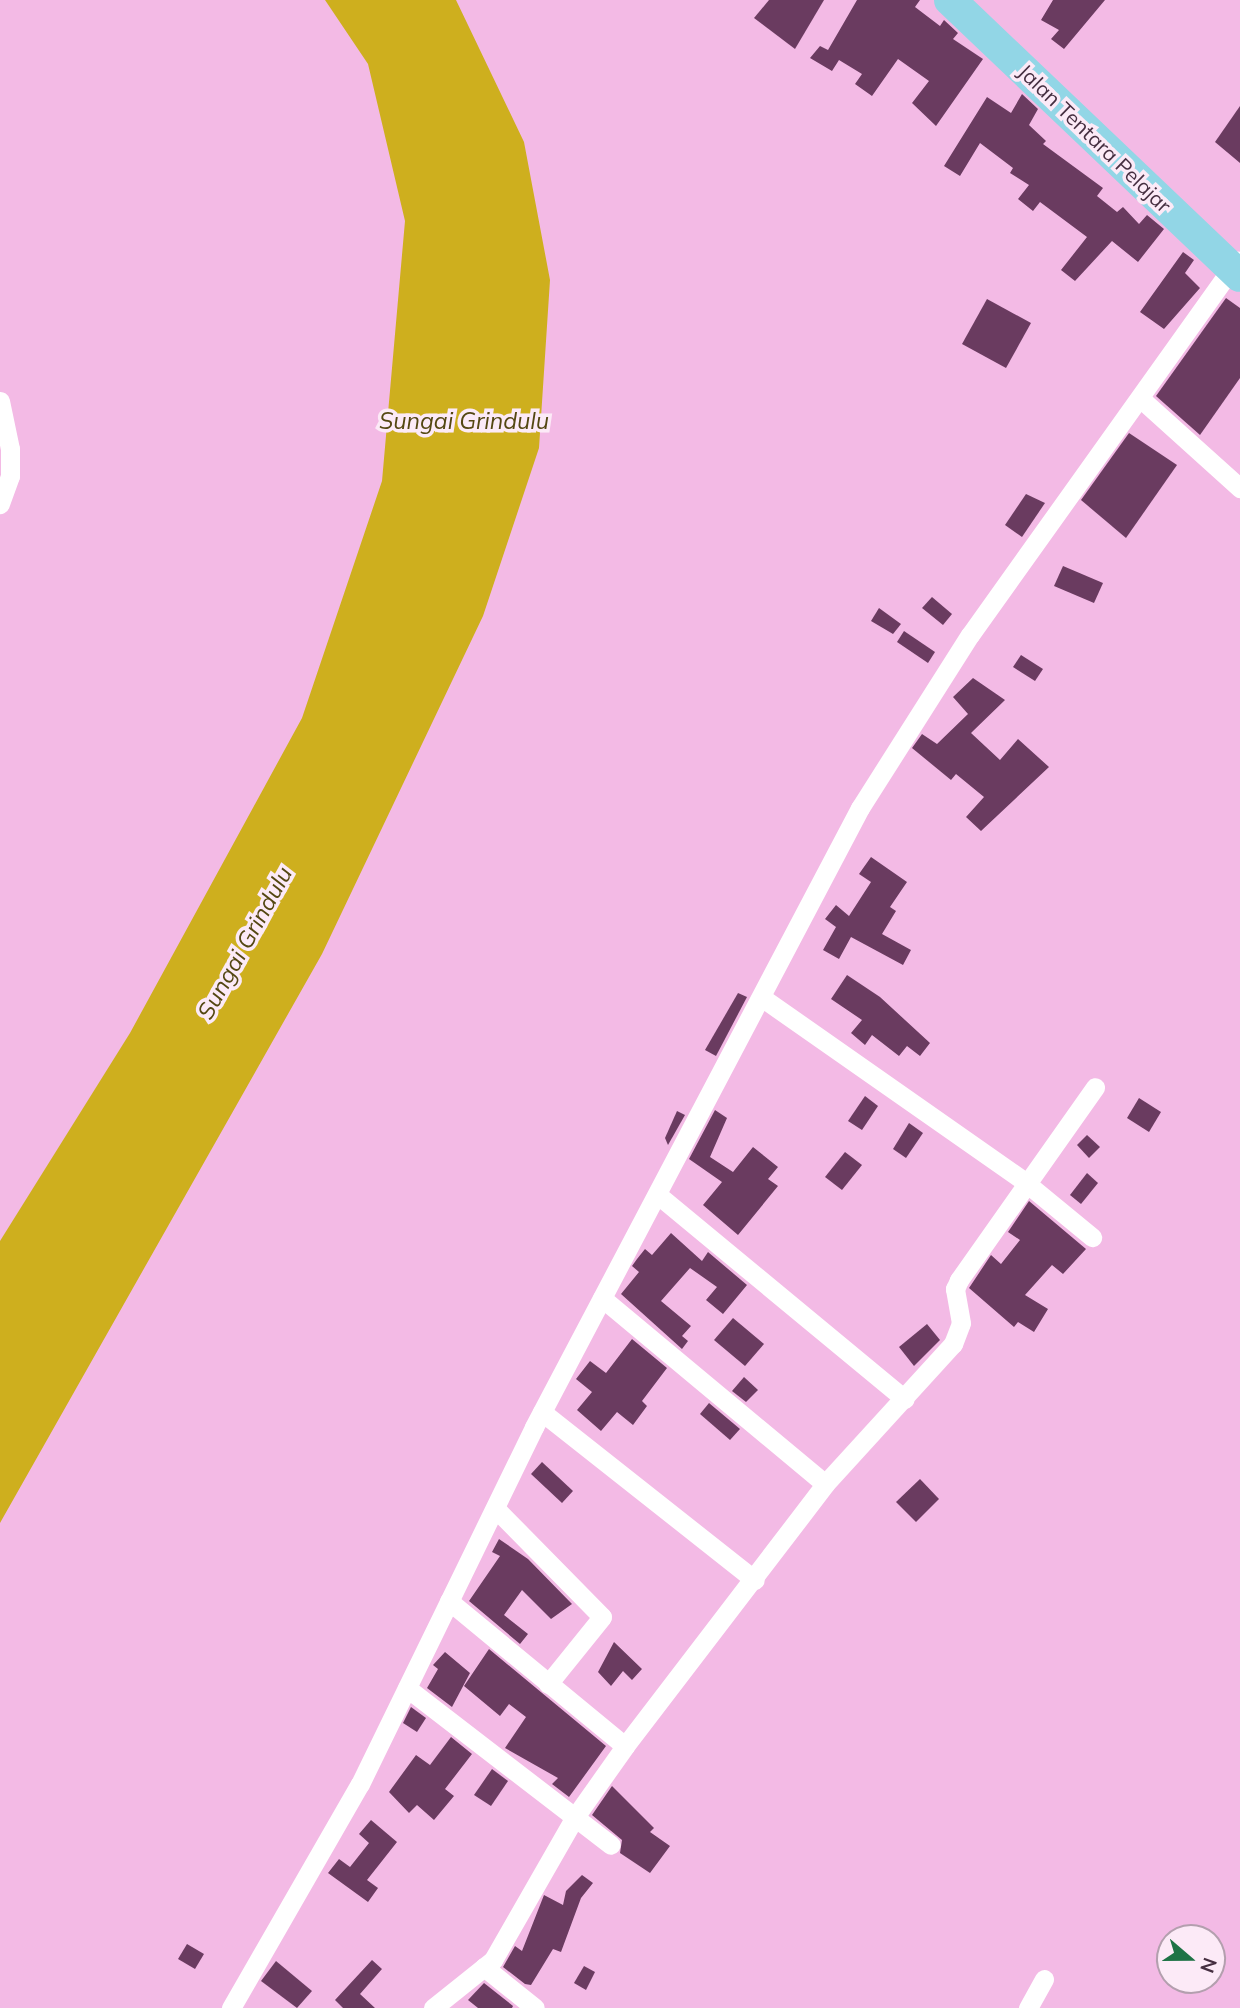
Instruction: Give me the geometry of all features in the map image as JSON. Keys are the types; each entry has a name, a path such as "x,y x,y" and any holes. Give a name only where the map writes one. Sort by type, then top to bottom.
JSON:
{"main road":[{"name":"Jalan Tentara Pelajar","path":"950,0 1237,267"}],"street":[{"path":"231,2008 360,1784 542,1412 764,999 860,808 970,635 1237,267"},
{"path":"1140,398 1240,488"},
{"path":"0,401 10,449 9,476 0,504"},
{"path":"764,999 1025,1182 1092,1237"},
{"path":"433,2008 484,1967 505,1945 575,1817 625,1746 755,1580 825,1484 905,1399 960,1333 959,1280 1025,1182 1095,1087"},
{"path":"658,1195 905,1399"},
{"path":"603,1298 825,1484"},
{"path":"542,1412 755,1580"},
{"path":"496,1509 602,1617 548,1684"},
{"path":"449,1601 625,1746"},
{"path":"407,1688 611,1845"},
{"path":"484,1967 535,2008"},
{"path":"1028,2008 1044,1979"}],"water":[{"name":"Sungai Grindulu","path":"325,0 456,0 524,142 550,280 539,448 483,616 322,954 0,1523 0,1241 130,1033 302,718 382,481 405,221 368,64"}],"building":[{"path":"769,0 824,0 795,49 754,18"},
{"path":"857,0 920,0 915,7 940,26 944,20 958,33 953,39 983,59 936,126 912,103 929,81 898,59 872,96 855,84 862,74 839,60 832,71 810,58 820,46 828,50"},
{"path":"1053,0 1105,0 1064,49 1051,39 1059,30 1041,20"},
{"path":"1022,94 1038,109 1029,125 1046,141 1043,144 1103,188 1097,196 1117,212 1123,207 1139,224 1147,215 1164,229 1138,262 1112,241 1075,281 1061,270 1087,237 1040,202 1033,211 1018,199 1029,185 1010,173 1013,168 980,143 960,176 944,166 987,97 1011,113"},
{"path":"1240,106 1240,163 1215,142"},
{"path":"1183,252 1194,260 1185,273 1200,288 1164,329 1140,312"},
{"path":"1226,298 1240,308 1240,378 1200,435 1156,396"},
{"path":"987,299 1031,323 1006,368 962,344"},
{"path":"1129,433 1177,465 1126,538 1081,500"},
{"path":"1026,494 1045,503 1022,537 1005,525"},
{"path":"1063,566 1103,583 1094,603 1054,586"},
{"path":"932,597 952,614 943,625 922,608"},
{"path":"879,608 901,624 893,634 871,621"},
{"path":"904,631 935,652 928,663 897,642"},
{"path":"1021,655 1043,669 1035,681 1013,667"},
{"path":"973,678 1005,700 971,733 1000,760 1018,739 1049,767 981,831 966,817 984,797 956,774 951,780 912,748 922,734 937,744 968,714 953,697"},
{"path":"871,857 907,882 890,907 896,911 882,934 911,950 903,965 851,937 839,959 823,950 836,927 825,919 836,905 849,916 871,882 859,874"},
{"path":"847,975 880,997 930,1043 920,1056 907,1046 899,1056 872,1035 865,1045 851,1033 862,1020 831,999"},
{"path":"738,993 747,997 716,1056 705,1050"},
{"path":"865,1096 878,1106 862,1130 848,1121"},
{"path":"1139,1098 1161,1112 1149,1132 1127,1118"},
{"path":"715,1110 727,1118 710,1157 733,1172 753,1147 778,1167 768,1179 778,1186 738,1235 703,1205 722,1182 689,1159"},
{"path":"677,1111 685,1115 668,1145 665,1138"},
{"path":"909,1123 923,1133 906,1158 893,1149"},
{"path":"1087,1135 1100,1147 1089,1158 1077,1145"},
{"path":"845,1152 862,1165 842,1190 825,1177"},
{"path":"1087,1173 1098,1183 1081,1204 1070,1195"},
{"path":"1029,1201 1086,1249 1063,1274 1052,1265 1025,1295 1048,1309 1034,1332 1018,1322 1014,1327 969,1288 991,1255 1001,1264 1020,1240 1008,1232"},
{"path":"671,1233 702,1261 708,1252 747,1285 723,1314 706,1300 717,1287 690,1268 661,1301 691,1326 682,1336 688,1341 682,1349 621,1294 639,1272 632,1266 645,1249 652,1255"},
{"path":"733,1318 764,1344 745,1366 714,1340"},
{"path":"927,1324 940,1340 914,1366 899,1347"},
{"path":"632,1339 667,1368 642,1401 647,1406 633,1425 617,1412 601,1431 577,1410 592,1392 576,1379 590,1361 606,1373"},
{"path":"744,1377 758,1390 746,1402 732,1391"},
{"path":"709,1403 740,1429 730,1440 700,1414"},
{"path":"542,1462 573,1491 562,1503 531,1474"},
{"path":"920,1479 939,1499 916,1522 896,1502"},
{"path":"499,1539 528,1559 572,1604 551,1619 522,1590 504,1615 528,1634 520,1644 469,1601 500,1556 492,1552"},
{"path":"614,1642 642,1669 632,1680 623,1671 611,1686 598,1672"},
{"path":"489,1649 606,1746 569,1797 552,1784 558,1778 505,1748 526,1717 509,1704 500,1716 464,1686"},
{"path":"445,1652 470,1673 452,1707 427,1688 438,1669 433,1665"},
{"path":"411,1707 426,1718 417,1732 403,1723"},
{"path":"451,1737 472,1754 445,1789 454,1796 434,1820 417,1805 409,1813 389,1792 416,1755 430,1765"},
{"path":"492,1769 508,1781 491,1806 474,1795"},
{"path":"612,1786 654,1828 650,1832 670,1846 650,1873 620,1853 622,1840 592,1815"},
{"path":"371,1820 397,1842 367,1880 378,1888 368,1902 328,1873 339,1859 350,1867 369,1843 359,1834"},
{"path":"582,1875 593,1883 581,1898 561,1952 553,1949 531,1985 525,1984 503,1967 515,1946 522,1951 544,1895 563,1905 566,1891"},
{"path":"187,1944 204,1954 195,1969 178,1959"},
{"path":"372,1960 382,1969 360,1994 375,2008 343,2008 335,2000"},
{"path":"276,1961 312,1991 297,2008 261,1981"},
{"path":"584,1966 595,1972 586,1990 574,1983"},
{"path":"484,1983 513,2006 512,2008 478,2008 468,2000"}]}
